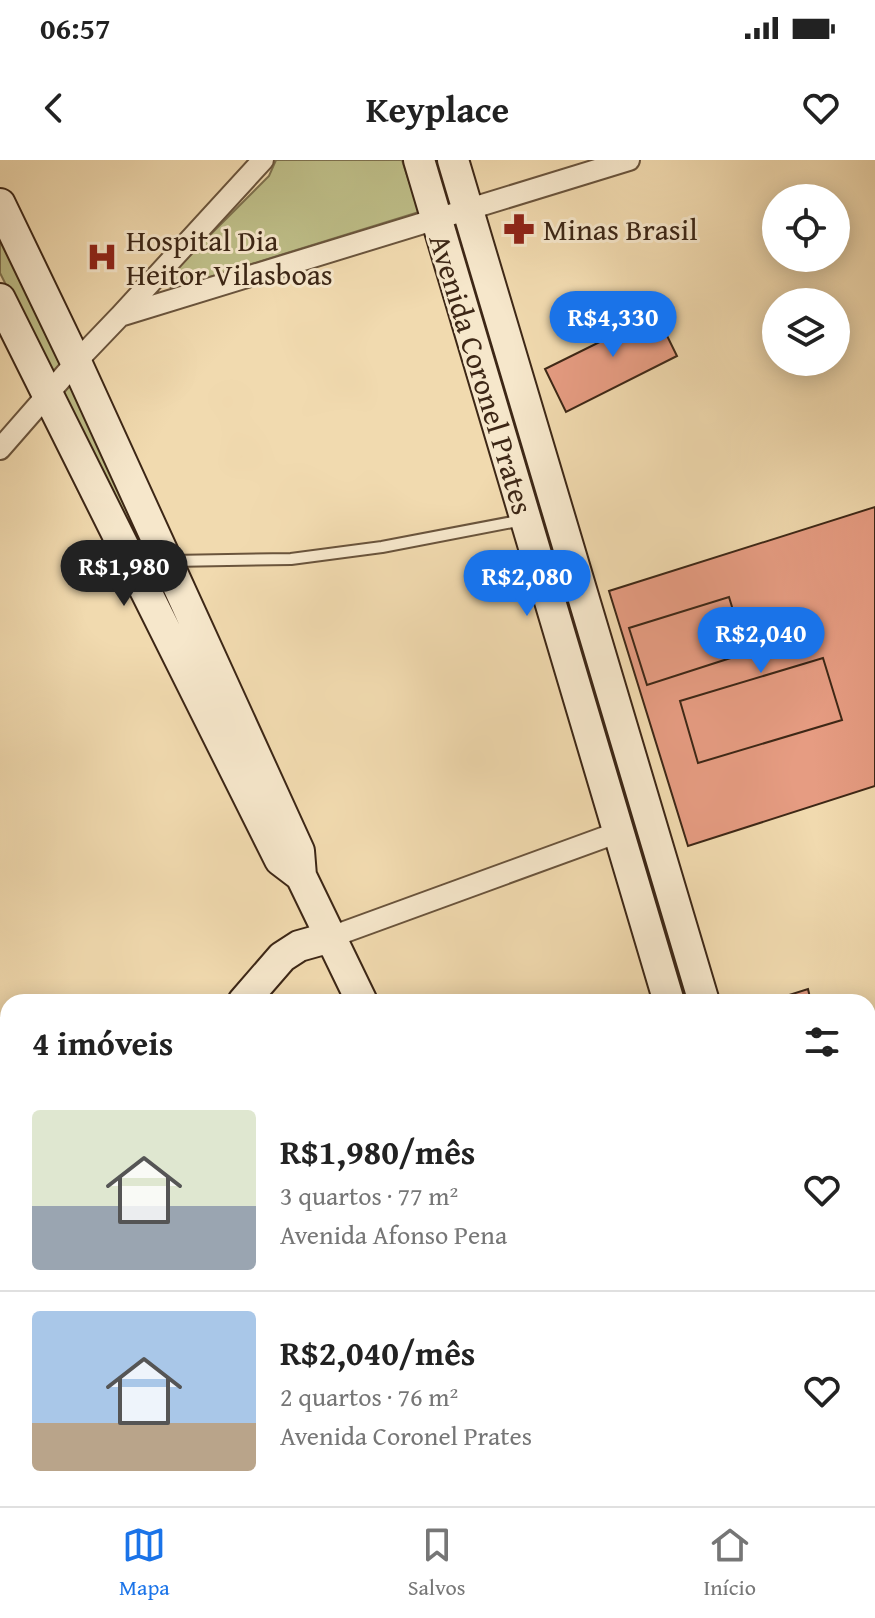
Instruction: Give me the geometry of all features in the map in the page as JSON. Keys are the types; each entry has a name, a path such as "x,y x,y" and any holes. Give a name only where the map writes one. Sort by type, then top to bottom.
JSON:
{"main road":[{"name":"Avenida Coronel Prates","path":"419,160 667,994"},
{"name":"Avenida Coronel Prates","path":"453,160 702,994"},
{"path":"0,204 168,562 299,851 301,876 358,994"},
{"path":"0,299 280,860 301,876"},
{"path":"250,994 282,957 299,946 331,937"}],"street":[{"path":"0,449 263,160"},
{"path":"120,316 629,160"},
{"path":"331,937 619,832"}],"lane":[{"path":"168,562 291,559 382,547 525,520"}],"green space":[{"path":"276,160 402,160 419,212 174,288 166,286 168,277 269,176"},
{"path":"0,226 188,627 184,637 0,273"}],"building":[{"path":"648,297 677,356 566,412 545,369 632,326 623,310"},
{"path":"875,507 875,786 688,846 609,591"},
{"path":"729,597 746,653 647,685 629,628"},
{"path":"823,658 842,720 698,763 680,701"},
{"path":"808,989 809,994 792,994"}],"place":[{"name":"Minas Brasil","path":"519,229"},
{"name":"Hospital Dia Heitor Vilasboas","path":"102,257"}]}
